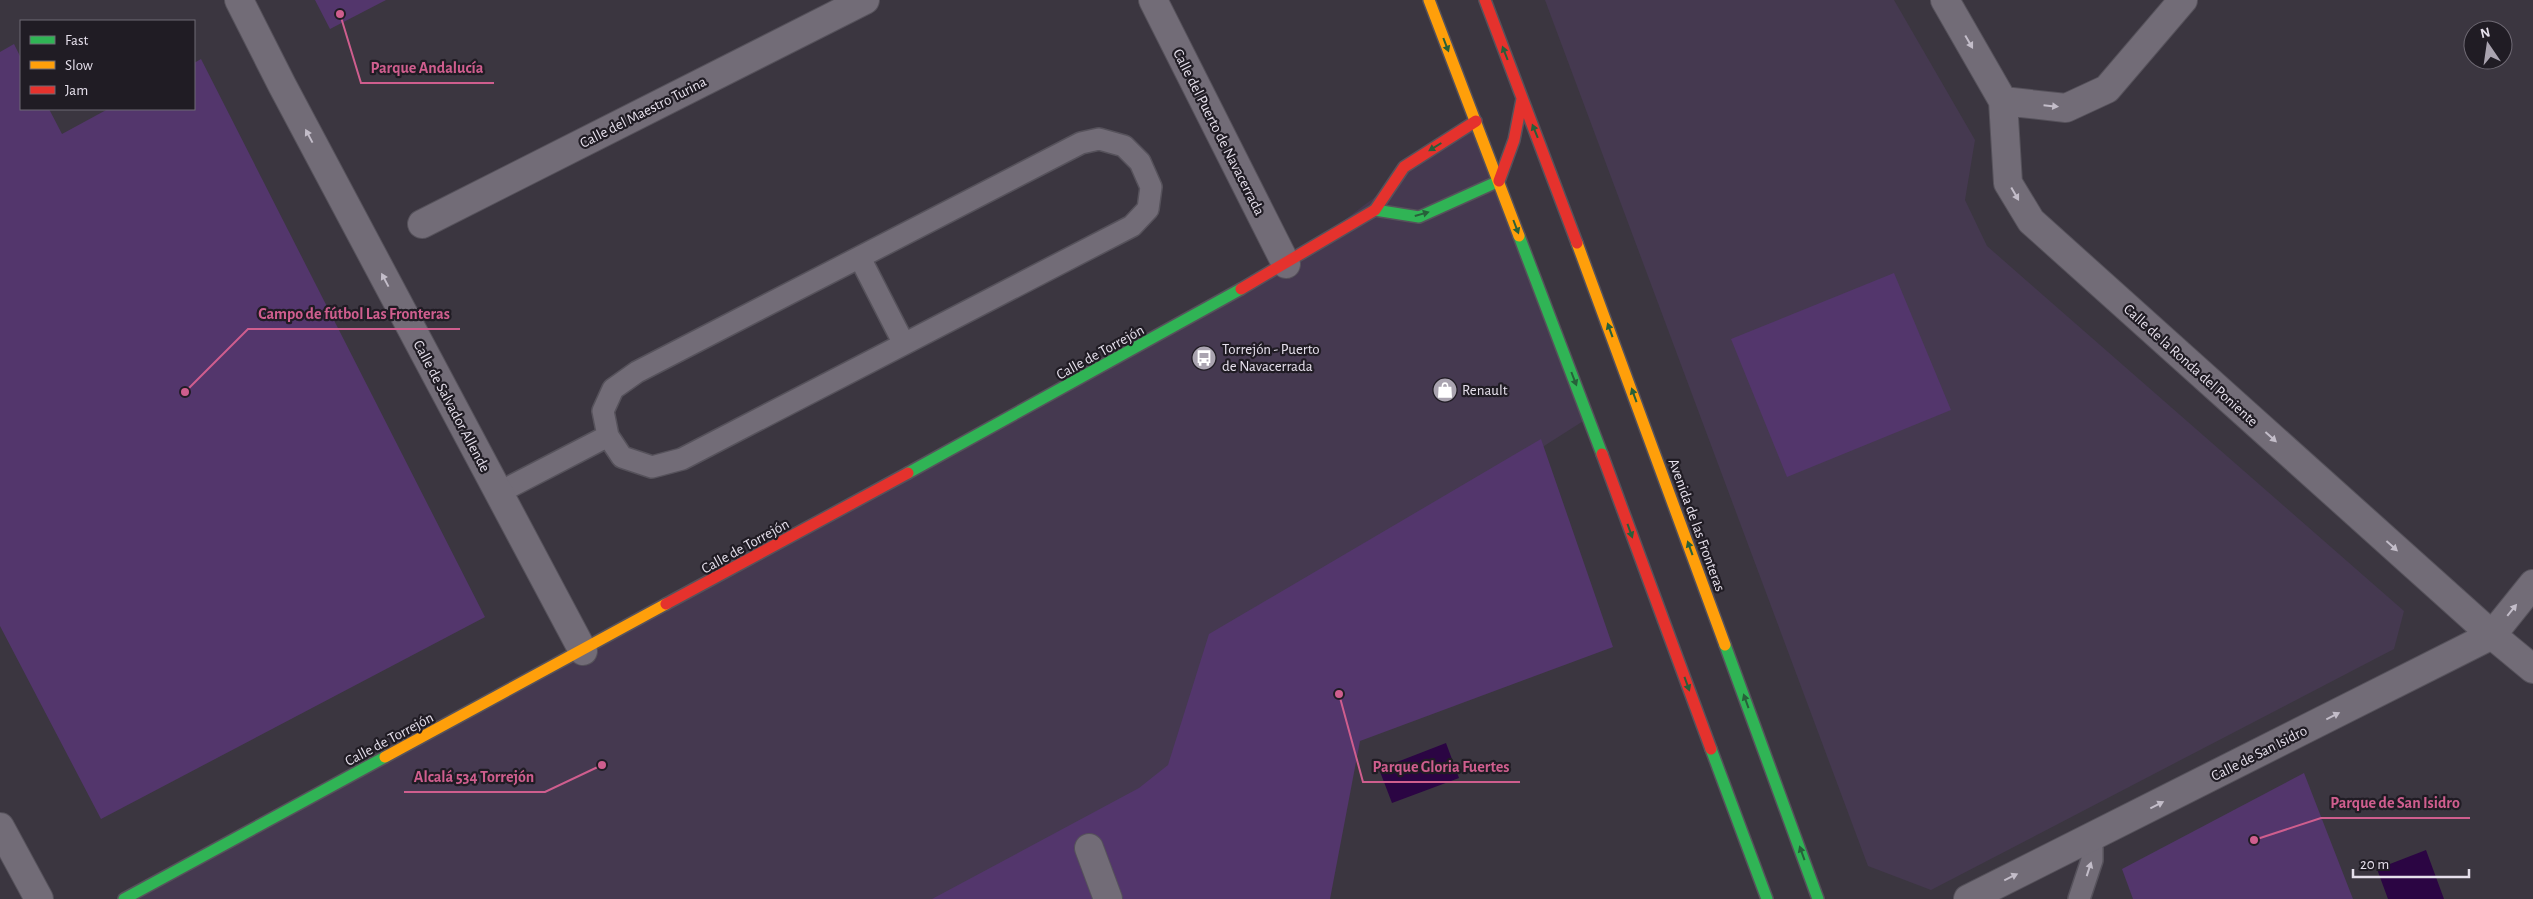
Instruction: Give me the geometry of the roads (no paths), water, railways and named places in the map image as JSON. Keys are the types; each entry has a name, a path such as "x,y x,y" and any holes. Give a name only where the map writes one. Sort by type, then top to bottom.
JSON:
{"main road":[{"path":"1429,0 1499,181 1767,899"},
{"name":"Avenida de las Fronteras","path":"1485,0 1547,162 1818,899"},
{"path":"1375,210 1419,217 1499,181 1518,144 1522,99"},
{"name":"Calle de Torrejón","path":"124,899 1182,324 1375,210 1404,167 1476,121"},
{"path":"1476,121 1491,129"},
{"path":"1518,144 1547,162"}],"street":[{"name":"Calle de Salvador Allende","path":"239,0 282,85 583,651"},
{"name":"Calle del Maestro Turina","path":"422,224 865,0"},
{"name":"Calle del Puerto de Navacerrada","path":"1153,0 1286,264"},
{"name":"Calle de la Ronda del Poniente","path":"1945,0 2003,101 2008,183 2031,221 2492,635 2533,669"},
{"path":"2003,101 2066,108 2107,89 2183,0"},
{"name":"Calle de San Isidro","path":"1968,899 2492,635 2533,584"},
{"path":"0,827 39,899"},
{"path":"1090,848 1108,899"}],"lane":[{"path":"1099,139 1124,146 1140,162 1151,187 1148,209 1132,226 904,344 682,459 652,468 622,457 608,436 603,411 613,388 637,372 1082,143 1099,139"},
{"path":"860,258 904,344"},
{"path":"498,493 608,436"},
{"path":"2079,899 2092,860 2092,837"}],"place":[{"name":"Parque Andalucía","path":"340,14"},
{"name":"Torrejón - Puerto de Navacerrada","path":"1204,358"},
{"name":"Renault","path":"1445,390"},
{"name":"Campo de fútbol Las Fronteras","path":"185,392"},
{"name":"Parque Gloria Fuertes","path":"1339,694"},
{"name":"Alcalá 534 Torrejón","path":"602,765"},
{"name":"Parque de San Isidro","path":"2254,840"}]}
